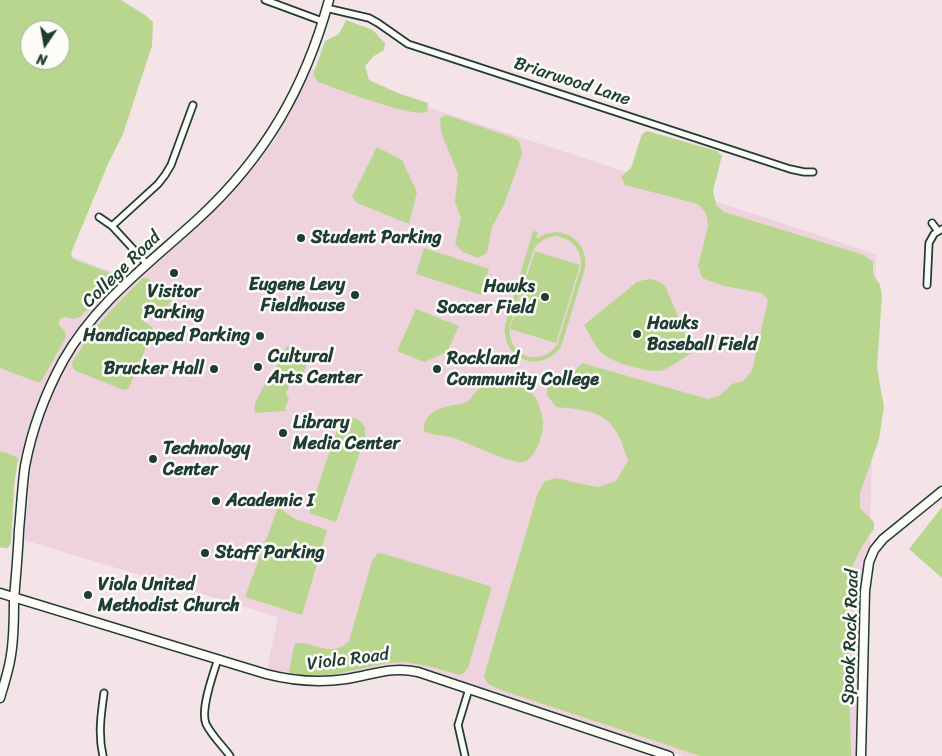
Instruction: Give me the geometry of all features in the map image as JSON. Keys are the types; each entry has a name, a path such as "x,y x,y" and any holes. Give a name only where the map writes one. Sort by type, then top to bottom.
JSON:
{"street":[{"path":"265,0 322,21"},
{"name":"College Road","path":"0,698 11,655 24,473 32,436 43,402 54,377 89,322 112,296 220,198 257,155 276,127 296,90 309,61 328,4"},
{"name":"Briarwood Lane","path":"328,4 369,18 408,44 794,170 813,172"},
{"path":"112,226 158,184 165,175 171,165 193,105"},
{"path":"99,217 112,226 148,264"},
{"path":"926,285 929,243 934,234 940,230 932,223"},
{"name":"Spook Rock Road","path":"861,756 865,591 869,562 874,550 884,539 942,491"},
{"name":"Viola Road","path":"0,593 272,675 298,681 345,679 398,669 418,672 650,753 669,756"},
{"path":"218,659 204,711 205,722 230,756"},
{"path":"465,756 458,725 469,689"},
{"path":"103,756 100,743 100,728 104,693"}],"shaded area":[{"name":"Rockland Community College","path":"312,69 876,254 870,547 864,560 861,578 856,756 684,756 409,665 388,665 322,677 299,676 278,672 267,669 278,617 24,540 31,467 0,456 0,229 136,281 224,202 252,170 272,144"}],"green space":[{"path":"0,0 121,0 153,22 152,46 123,134 108,164 71,253 73,259 113,274 117,279 80,317 59,319 59,325 65,331 66,337 41,382 0,368"},
{"path":"346,20 373,30 385,43 384,50 374,56 365,66 369,80 398,93 428,103 427,112 419,113 391,107 318,82 313,75 325,41 339,34"},
{"path":"446,115 514,138 519,141 522,154 504,205 492,227 487,253 478,258 463,252 455,244 461,218 455,202 458,174 441,132 440,118"},
{"path":"647,131 717,151 722,156 713,190 716,205 724,212 864,255 873,262 873,274 880,285 882,296 877,366 884,406 879,439 860,493 860,508 874,522 874,529 862,546 856,559 847,589 851,756 700,756 501,690 488,684 484,676 538,492 545,481 556,478 598,487 616,481 628,461 618,434 604,418 584,411 556,407 547,395 548,381 574,372 582,363 708,399 719,396 732,384 743,381 752,371 768,300 762,293 724,286 702,278 698,266 708,226 706,213 698,204 625,185 621,177 631,168 642,134"},
{"path":"377,147 402,160 417,192 409,224 357,203 352,197"},
{"path":"533,231 538,232 536,239 556,232 573,238 584,252 584,272 561,347 543,360 533,361 524,359 515,354 509,347 505,337 505,325","holes":["556,236 562,237 575,246 580,255 581,267 557,345 550,352 542,356 533,357 525,355 513,345 510,336 510,326 533,251 537,245 546,239"]},
{"path":"424,248 489,269 481,295 416,274"},
{"name":"Hawks Soccer Field","path":"535,251 580,265 556,343 510,329"},
{"path":"143,278 147,278 172,295 173,298 165,311 148,305 141,316 141,319 153,328 153,332 128,389 124,390 76,371 72,367 72,362 91,334 107,314"},
{"name":"Hawks Baseball Field","path":"651,279 662,283 666,288 693,352 667,368 657,371 632,367 603,354 584,325 637,282"},
{"path":"416,309 459,326 447,352 424,362 397,351"},
{"path":"293,345 312,355 297,384 290,384 286,393 289,399 285,411 255,413 255,403 265,384 267,384 287,346 292,347"},
{"path":"499,379 510,380 524,386 532,393 540,407 543,420 542,431 537,448 527,460 517,462 509,460 454,438 424,431 425,421 435,411 466,402 483,386"},
{"path":"349,417 358,419 365,427 365,437 336,522 309,513 340,421"},
{"path":"0,451 15,456 18,459 14,487 11,543 8,548 0,547"},
{"path":"278,507 295,519 327,530 302,615 245,597"},
{"path":"942,507 942,578 909,549"},
{"path":"381,553 490,586 491,590 468,668 459,675 428,666 404,662 388,663 331,675 291,674 289,671 296,643 336,649 349,641 372,561 377,554"}],"place":[{"name":"Student Parking","path":"301,238"},
{"name":"Visitor Parking","path":"174,273"},
{"name":"Eugene Levy Fieldhouse","path":"355,295"},
{"name":"Hawks Soccer Field","path":"545,297"},
{"name":"Hawks Baseball Field","path":"637,334"},
{"name":"Handicapped Parking","path":"260,336"},
{"name":"Cultural Arts Center","path":"258,367"},
{"name":"Brucker Hall","path":"214,369"},
{"name":"Rockland Community College","path":"437,369"},
{"name":"Library Media Center","path":"283,433"},
{"name":"Technology Center","path":"153,459"},
{"name":"Academic I","path":"216,501"},
{"name":"Staff Parking","path":"205,553"},
{"name":"Viola United Methodist Church","path":"88,595"}]}
